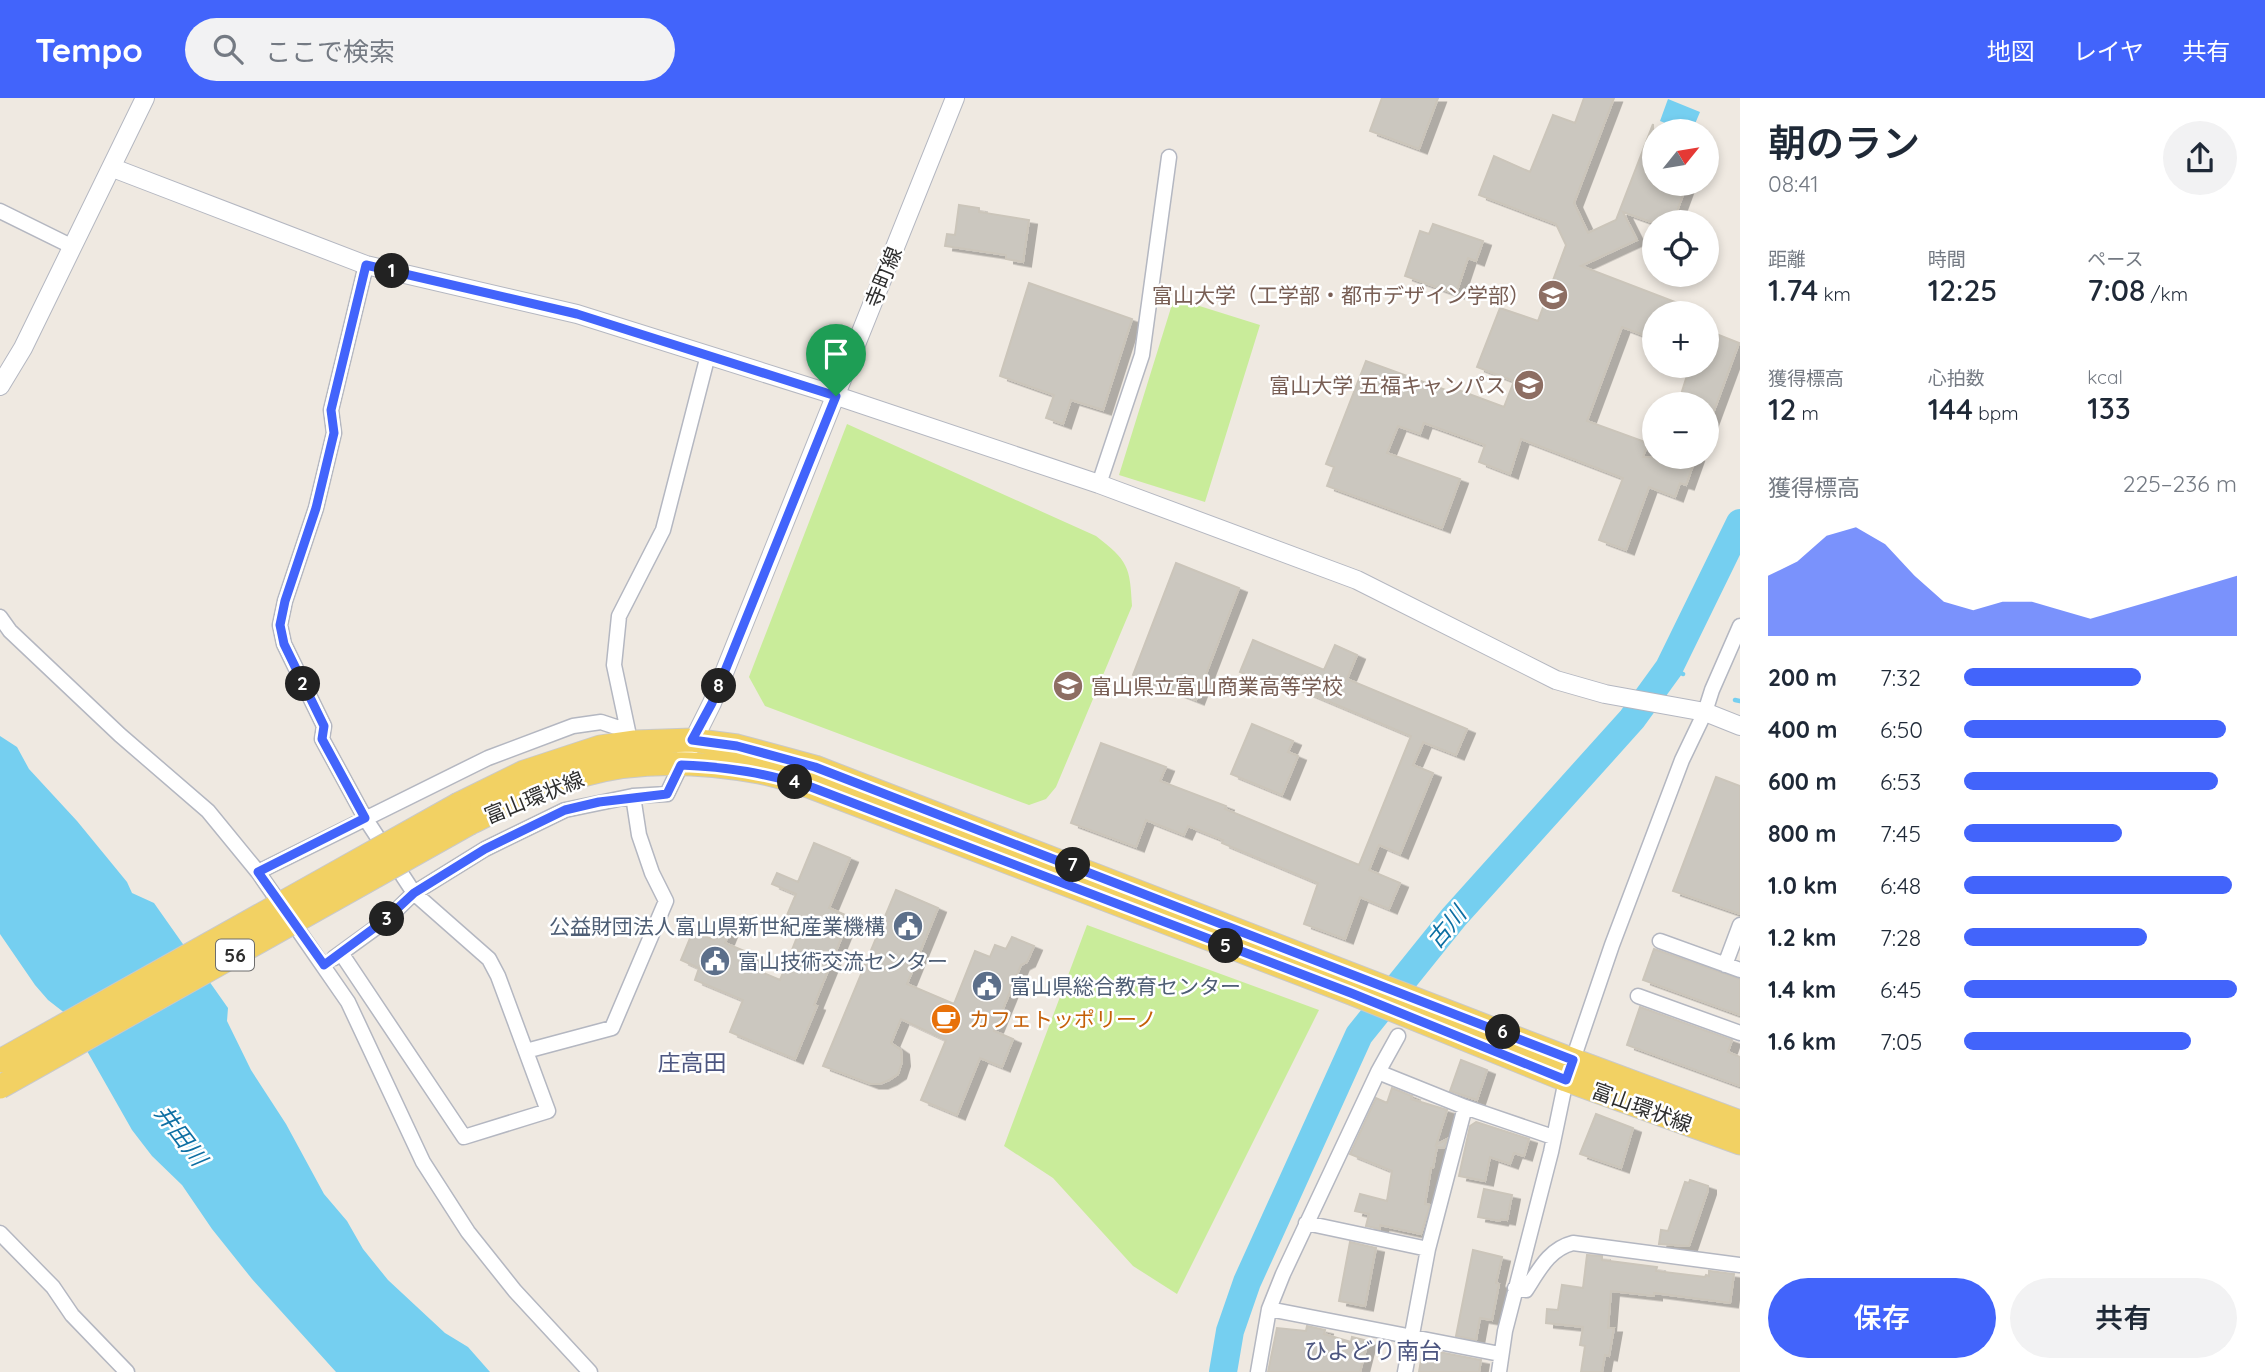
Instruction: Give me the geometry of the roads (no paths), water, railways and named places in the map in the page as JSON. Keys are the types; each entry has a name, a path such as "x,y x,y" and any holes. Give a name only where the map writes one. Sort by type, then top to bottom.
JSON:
{"main road":[{"name":"富山環状線","path":"0,1087 464,814 524,772 600,747 635,742 692,740 737,746 815,767 1358,986 1407,1017 1740,1122"},
{"name":"富山環状線","path":"0,1061 464,814 585,774 642,765 716,766 762,772 811,787 1358,986"},
{"name":"富山環状線","path":"1569,1070 1740,1143"}],"street":[{"path":"0,386 23,348 145,98"},
{"name":"寺町線","path":"681,765 712,703 955,98"},
{"path":"1099,484 1142,355 1169,157"},
{"path":"113,168 366,265 577,314 836,396 1099,484 1357,580 1556,680 1605,694 1697,711 1740,726"},
{"path":"0,211 73,247"},
{"path":"341,953 464,1138 548,1111 498,976 489,960 414,893 365,818 322,739 324,726 284,644 280,625 285,601 316,508 334,433 331,410 366,265"},
{"path":"258,872 488,758 573,726 601,722 628,731 614,664 619,616 663,530 708,355"},
{"path":"0,617 10,632 120,735 208,811 258,872 348,1002 424,1162 468,1232 515,1291 590,1372"},
{"path":"1499,1372 1500,1354 1515,1288 1569,1070 1612,945 1682,760 1697,711 1712,690 1740,625"},
{"path":"324,965 385,920 414,893 485,849 565,810 634,796 667,794 681,765"},
{"path":"526,1051 612,1028 634,977 666,901 652,873 639,835 634,796"},
{"path":"1725,965 1740,925"},
{"path":"1660,941 1740,970"},
{"path":"1638,996 1740,1033"},
{"path":"1258,1372 1269,1309 1378,1072 1407,1017"},
{"path":"1378,1072 1465,1107 1553,1137"},
{"path":"1405,1372 1428,1249 1465,1107"},
{"path":"1307,1223 1428,1249"},
{"path":"0,1233 52,1287 72,1315 127,1372"},
{"path":"1515,1288 1526,1290 1550,1255 1573,1243 1740,1265"},
{"path":"1269,1309 1500,1354"}],"water":[{"path":"1668,99 1700,112 1697,119 1661,119"},
{"name":"井田川","path":"0,736 17,747 29,769 77,821 127,882 132,893 154,903 228,1008 227,1021 251,1070 286,1124 324,1194 347,1221 363,1249 388,1280 445,1333 468,1347 490,1372 336,1372 252,1279 212,1229 182,1185 152,1156 132,1130 66,1014 35,985 0,934"}],"waterway":[{"name":"古川","path":"1223,1372 1230,1331 1247,1282 1359,1035 1454,917 1632,719 1669,668 1740,523"},
{"path":"1669,668 1683,674"},
{"path":"1735,700 1740,701"}],"place":[{"name":"富山大学（工学部・都市デザイン学部）","path":"1553,295"},
{"name":"富山大学 五福キャンパス","path":"1529,385"},
{"name":"富山県立富山商業高等学校","path":"1068,686"},
{"name":"公益財団法人富山県新世紀産業機構","path":"908,926"},
{"name":"富山技術交流センター","path":"715,961"},
{"name":"富山県総合教育センター","path":"987,986"},
{"name":"カフェトッポリーノ","path":"946,1019"}],"district":[{"name":"庄高田","path":"692,1062"},
{"name":"ひよどり南台","path":"1373,1350"}]}
